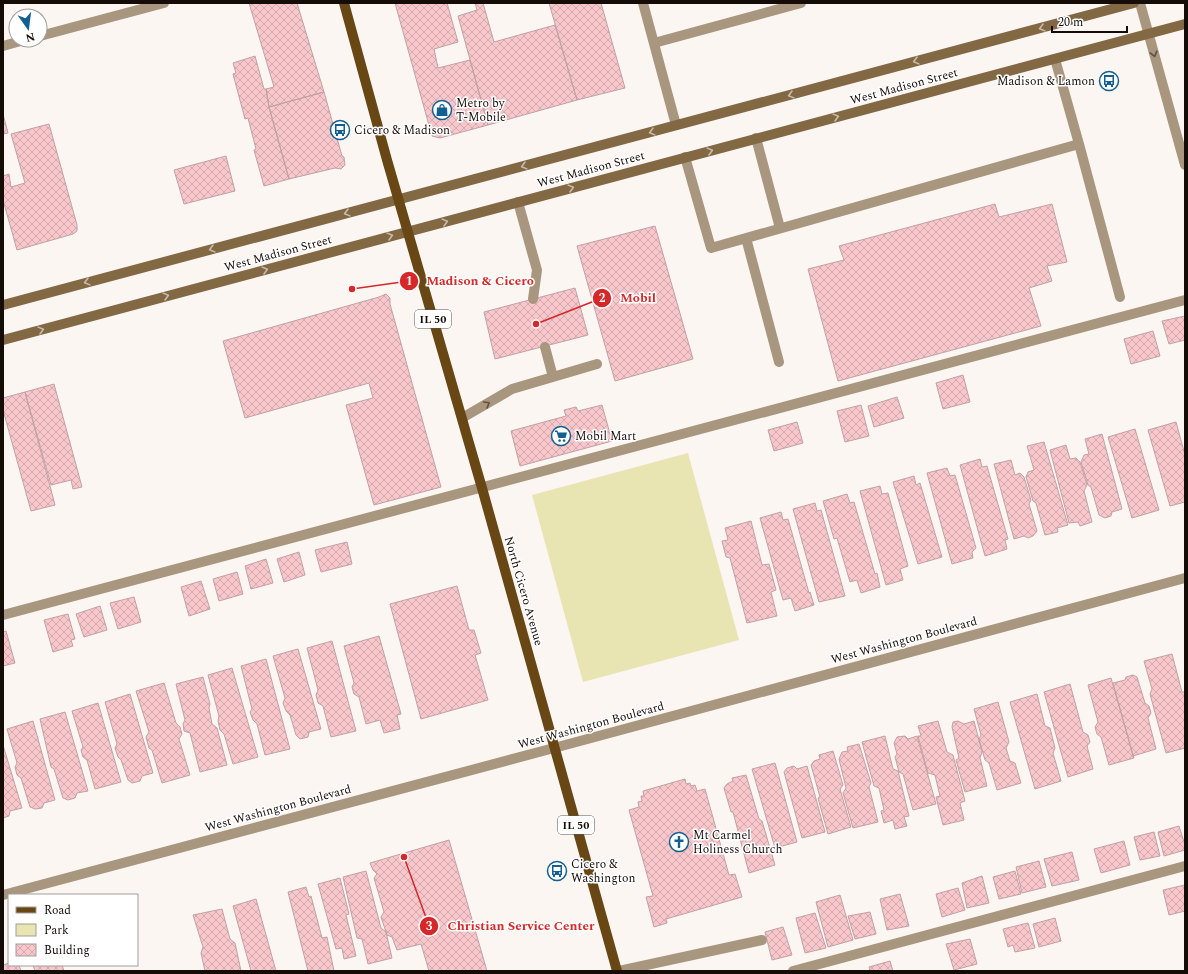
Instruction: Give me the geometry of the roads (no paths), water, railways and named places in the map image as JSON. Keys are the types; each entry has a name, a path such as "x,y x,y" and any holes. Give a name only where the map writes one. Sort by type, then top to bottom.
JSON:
{"main road":[{"name":"IL 50","path":"344,3 399,199"},
{"name":"West Madison Street","path":"3,305 1123,4 1134,3"},
{"name":"West Madison Street","path":"3,340 1185,24"},
{"name":"North Cicero Avenue","path":"399,199 618,971"}],"street":[{"path":"48,34 164,3"},
{"path":"643,3 676,125"},
{"path":"654,43 801,3"},
{"path":"1140,3 1185,165"},
{"path":"1055,59 1120,297"},
{"path":"756,138 780,228"},
{"path":"685,158 711,248 1079,144"},
{"path":"518,202 537,270 533,299"},
{"path":"746,238 779,362"},
{"path":"3,616 1185,300"},
{"path":"545,347 553,377"},
{"path":"462,418 512,389 597,364"},
{"name":"West Washington Boulevard","path":"3,894 554,748 1185,578"},
{"path":"793,971 1185,866"},
{"path":"618,971 762,940"}],"place":[{"name":"Madison & Lamon","path":"1109,81"},
{"name":"Metro by T-Mobile","path":"442,110"},
{"name":"Cicero & Madison","path":"340,130"},
{"name":"Madison & Cicero","path":"352,289"},
{"name":"Mobil","path":"536,324"},
{"name":"Mobil Mart","path":"561,436"},
{"name":"Mt Carmel Holiness Church","path":"679,842"},
{"name":"Christian Service Center","path":"404,857"},
{"name":"Cicero & Washington","path":"557,871"}]}
